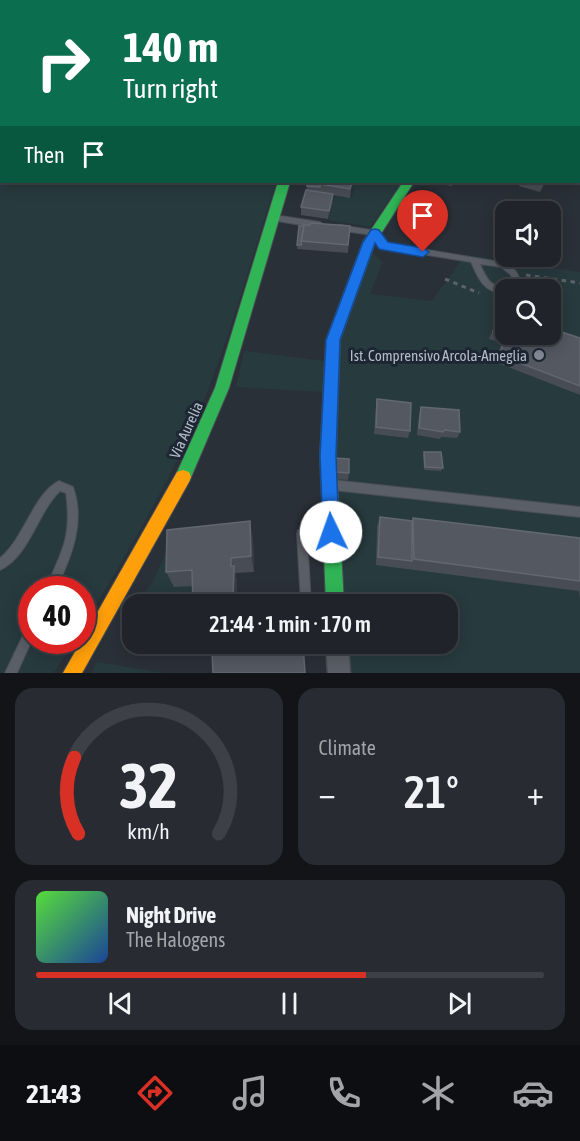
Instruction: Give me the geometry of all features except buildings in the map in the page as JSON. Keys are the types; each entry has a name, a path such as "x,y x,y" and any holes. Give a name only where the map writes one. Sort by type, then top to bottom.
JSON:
{"main road":[{"name":"Via Aurelia","path":"72,673 179,485 211,417 231,362 284,183"},
{"path":"334,594 328,484 333,340 369,242 407,183"}],"street":[{"path":"338,654 339,673"}],"lane":[{"path":"273,218 375,233 384,245 503,265 515,273 516,279"},
{"path":"475,262 488,286 495,290"},
{"path":"328,484 580,512"},
{"path":"0,565 30,529 49,493 59,486 70,490 75,514 73,540 56,576"},
{"path":"302,534 305,594"},
{"path":"11,673 20,654"}],"path":[{"path":"515,273 580,283"},
{"path":"445,279 485,295"},
{"path":"561,328 564,333 564,342"}],"green space":[{"path":"0,183 276,183 222,353 196,419 158,497 96,605 96,576 18,576 18,654 66,654 54,673 0,673"},
{"path":"315,183 401,183 370,227 329,220 335,195 352,197 354,188"},
{"path":"370,250 383,262 370,294 432,301 465,255 495,259 495,267 546,267 580,272 580,673 345,673 344,654 458,654 458,594 341,594 333,464 336,340"},
{"path":"244,351 324,361 323,392 236,387"},
{"path":"175,548 174,587 199,585 199,594 144,594 152,583 168,549"},
{"path":"97,662 164,673 91,673"}],"traffic: fast":[{"path":"183,477 222,388 284,183"},
{"path":"335,594 328,456 333,340 369,242 407,183"}],"traffic: slow":[{"path":"72,673 183,477"}],"place":[{"name":"Ist. Comprensivo Arcola-Ameglia","path":"539,355"}],"route":[{"path":"331,532 328,456 333,340 369,242 375,233 384,245 423,252"}]}
